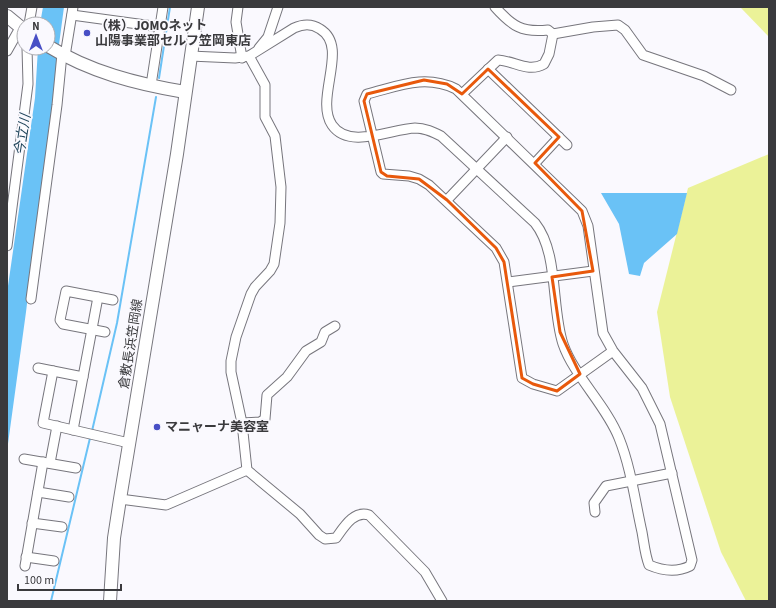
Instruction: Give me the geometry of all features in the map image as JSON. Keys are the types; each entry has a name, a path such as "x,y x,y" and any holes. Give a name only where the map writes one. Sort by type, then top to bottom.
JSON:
{"main road":[{"name":"倉敷長浜笠岡線","path":"110,601 114,538 176,162 198,7"},
{"path":"7,16 16,22"},
{"path":"58,52 98,71 185,92"}],"street":[{"path":"151,85 163,7"},
{"path":"238,7 236,22 246,57 265,85 265,117 274,136 281,187 280,223 274,264 251,294 236,337 231,361 231,372 242,423 247,470 300,514 319,535 325,539 336,538 345,526 358,514 362,513 370,515 424,572 442,601"},
{"path":"258,52 260,45 268,37 278,7"},
{"path":"495,7 503,18 530,32 548,30 553,34 593,27 618,25 625,30 643,55 704,76 732,90"},
{"path":"30,299 57,105 58,52 73,11 160,27"},
{"path":"190,56 246,57 258,52 302,25 316,26 330,39 333,50 326,103 329,120 333,127 345,136 362,138 372,136 415,128 425,129 442,136 478,168 541,231 548,248 560,332 570,358 580,374 616,430 625,454 649,565 672,571 690,566 692,560 660,424 642,388 613,351 603,334 588,226 582,211 462,94 447,84 424,80 367,94 364,101 372,136 382,174 399,174 419,179 447,200 496,248 504,262 522,378 533,384 557,391 580,374 613,351"},
{"path":"462,94 498,60 514,62 526,68 533,68 544,64 549,54 553,34"},
{"path":"7,51 16,39"},
{"path":"7,246 28,84 27,56"},
{"path":"488,69 567,145"},
{"path":"447,200 507,137"},
{"path":"534,163 559,137"},
{"path":"508,282 594,271"},
{"path":"105,332 63,324 60,320 66,291 113,300"},
{"path":"73,430 98,298"},
{"path":"242,423 260,422 265,419 267,395 287,377 306,351 321,342 325,332 335,326"},
{"path":"38,368 83,377"},
{"path":"53,371 43,423 129,443"},
{"path":"54,561 26,561 38,492 57,426"},
{"path":"24,459 76,468"},
{"path":"120,498 166,505 247,470"},
{"path":"595,512 594,503 606,486 672,473"},
{"path":"38,492 69,497"},
{"path":"32,523 62,527"}],"highlighted area":[{"path":"488,69 559,137 535,163 582,211 593,271 552,277 560,332 580,374 561,389 557,391 533,384 522,378 504,262 496,248 447,200 419,179 387,176 381,172 364,101 367,94 424,80 447,84 462,94"}],"green space":[{"path":"740,7 769,7 769,37"},
{"path":"769,154 769,601 746,601 721,552 670,397 657,312 688,188"}],"water":[{"path":"43,7 64,7 56,67 56,98 36,229 7,451 7,293 35,98 38,56 56,56 56,16 41,16"},
{"path":"601,193 687,193 677,234 644,263 640,276 629,274 619,224"}],"waterway":[{"path":"159,78 170,7"},
{"path":"92,431 117,323 156,97"},
{"path":"51,601 90,438"}],"place":[{"name":"（株）JOMOネット 山陽事業部セルフ笠岡東店","path":"87,33"},
{"name":"マニャーナ美容室","path":"157,427"}],"water label":[{"name":"今立川","path":"23,135"}]}
